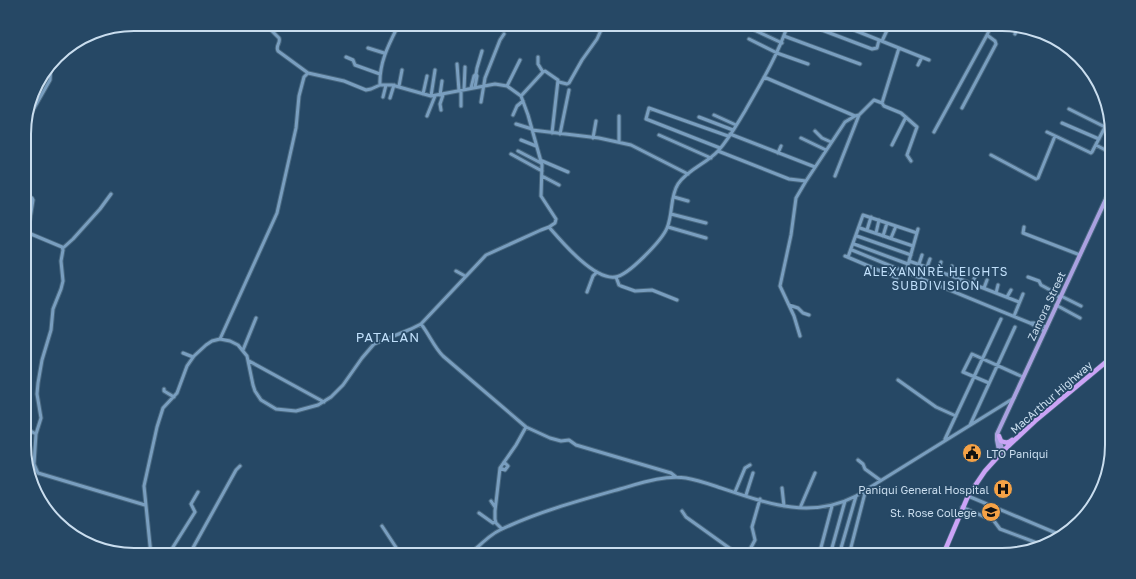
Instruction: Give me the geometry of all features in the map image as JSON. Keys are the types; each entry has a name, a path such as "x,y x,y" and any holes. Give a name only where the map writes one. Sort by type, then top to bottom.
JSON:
{"highway":[{"name":"MacArthur Highway","path":"947,548 962,507 985,471 1019,436 1105,363"},
{"path":"998,434 1002,441 1006,443 1019,436"}],"main road":[{"name":"Zamora Street","path":"998,434 1043,328 1060,297 1105,201"},
{"path":"998,434 1001,453"}],"street":[{"path":"150,548 144,486 157,427 163,408 178,393 186,369 193,357 208,343 220,339 234,342 243,350 249,361 251,378 255,391 261,400 273,408 284,411 301,410 324,402 335,394 343,385 374,344 421,324 465,276 489,253 533,233 549,228 556,219 541,198 541,162 523,101 521,96 507,86 500,84 485,85 433,96 399,86 386,84 366,90 344,81 308,72 278,51 277,48 279,38 272,31"},
{"path":"380,85 380,74 384,53 395,31"},
{"path":"538,58 538,64 543,72 545,71 559,82 569,84 601,31"},
{"path":"756,31 782,43"},
{"path":"549,228 570,251 603,275 616,277 624,274 632,268 656,243 668,227 674,197 679,184 688,174 711,158 733,130 777,53 786,31"},
{"path":"824,31 872,49 877,48 886,31"},
{"path":"856,31 929,60"},
{"path":"934,132 989,31"},
{"path":"481,102 485,78 500,40 504,34"},
{"path":"962,108 996,44 995,40 987,35"},
{"path":"784,36 860,64"},
{"path":"749,38 777,53 808,64"},
{"path":"368,48 384,53"},
{"path":"882,103 899,48"},
{"path":"473,88 474,76 476,74 482,51"},
{"path":"346,57 353,60 355,65 380,74"},
{"path":"918,65 922,57"},
{"path":"507,86 520,60"},
{"path":"457,64 461,91 461,106"},
{"path":"461,91 465,67"},
{"path":"399,86 402,70"},
{"path":"427,116 433,96 434,70"},
{"path":"220,339 277,213 296,128 299,96 304,76 308,72"},
{"path":"521,96 543,72"},
{"path":"35,108 50,80 50,74"},
{"path":"424,94 426,76"},
{"path":"764,77 855,116"},
{"path":"440,110 442,81"},
{"path":"552,133 559,82"},
{"path":"382,97 386,84"},
{"path":"390,98 394,85"},
{"path":"560,134 569,90"},
{"path":"835,176 859,115 874,100 899,112 917,127 907,155 911,161"},
{"path":"513,115 517,106 523,101"},
{"path":"806,181 788,179 646,119 649,108 729,135 815,167"},
{"path":"1069,109 1104,127"},
{"path":"714,115 736,125"},
{"path":"800,336 795,319 780,284 792,235 796,198 845,122 859,115"},
{"path":"619,116 619,142"},
{"path":"699,117 733,130"},
{"path":"892,145 906,117"},
{"path":"593,138 596,121"},
{"path":"1062,123 1099,139"},
{"path":"516,124 552,133 633,145 688,174"},
{"path":"1047,132 1091,152 1105,129"},
{"path":"815,131 822,138 831,142"},
{"path":"659,135 711,158"},
{"path":"991,155 1036,179 1038,178 1055,136"},
{"path":"801,138 826,150"},
{"path":"522,140 536,146"},
{"path":"1096,144 1105,149"},
{"path":"778,153 781,146"},
{"path":"518,151 541,162 568,172"},
{"path":"511,154 542,171"},
{"path":"542,176 559,185"},
{"path":"111,194 74,239 63,248 61,261 63,281 53,309 51,330 42,360 37,386 41,418 36,434 34,459 36,471 43,475 145,505"},
{"path":"674,197 688,201"},
{"path":"31,198 33,200 31,212"},
{"path":"671,214 706,223"},
{"path":"898,269 896,278 847,257 852,250 863,215 896,226 918,231 906,272"},
{"path":"867,230 872,217"},
{"path":"876,233 879,220"},
{"path":"883,236 887,223"},
{"path":"891,238 896,226"},
{"path":"668,227 706,238"},
{"path":"860,228 913,246"},
{"path":"1024,228 1023,234 1080,255"},
{"path":"31,234 63,248"},
{"path":"857,236 911,255"},
{"path":"854,244 909,263 919,264 1019,302"},
{"path":"852,250 1043,328"},
{"path":"919,264 922,255"},
{"path":"927,267 930,259"},
{"path":"938,271 941,262"},
{"path":"949,275 952,266"},
{"path":"456,270 465,276"},
{"path":"956,292 963,271"},
{"path":"588,292 592,279 597,272"},
{"path":"616,277 619,284 635,291 652,290 677,300"},
{"path":"972,283 975,277"},
{"path":"1028,277 1038,281 1041,285 1052,290 1060,297 1081,306"},
{"path":"984,288 987,280"},
{"path":"996,293 998,284"},
{"path":"1007,297 1011,290"},
{"path":"1014,316 1023,294"},
{"path":"789,305 798,308 803,313 808,315"},
{"path":"1056,305 1080,318"},
{"path":"243,350 256,318"},
{"path":"945,440 1001,319"},
{"path":"421,324 443,356 526,427 550,438 569,440 576,445 671,473 676,477"},
{"path":"970,425 1015,327"},
{"path":"183,353 193,357"},
{"path":"989,383 964,373 963,371 972,354 1023,377"},
{"path":"249,361 324,402"},
{"path":"898,380 936,407 956,416"},
{"path":"164,389 164,392 174,397"},
{"path":"478,548 502,529 537,515 653,480 676,477 702,481 784,506 800,508 832,506 845,502 856,496 1014,398"},
{"path":"495,522 495,507 500,468 526,427"},
{"path":"31,431 36,434"},
{"path":"858,460 865,468 880,480"},
{"path":"500,468 505,470 508,468 504,462"},
{"path":"735,492 745,468 750,465"},
{"path":"193,548 236,470 240,466"},
{"path":"746,495 753,473"},
{"path":"800,508 815,473"},
{"path":"782,488 784,506"},
{"path":"851,548 866,489"},
{"path":"172,548 195,512 191,504 198,492"},
{"path":"841,548 856,496"},
{"path":"968,496 1055,533"},
{"path":"751,548 755,540 752,527 760,499"},
{"path":"491,501 495,507"},
{"path":"832,548 845,502"},
{"path":"821,548 832,506"},
{"path":"962,507 994,521 1000,529 1036,542"},
{"path":"682,511 686,517 729,548"},
{"path":"479,513 493,523 495,522 502,529"},
{"path":"382,526 396,548"}],"place":[{"name":"LTO Paniqui","path":"972,453"},
{"name":"Paniqui General Hospital","path":"1003,489"},
{"name":"St. Rose College","path":"991,512"}],"district":[{"name":"ALEXANNRÈ HEIGHTS SUBDIVISION","path":"936,278"},
{"name":"PATALAN","path":"388,337"}]}
